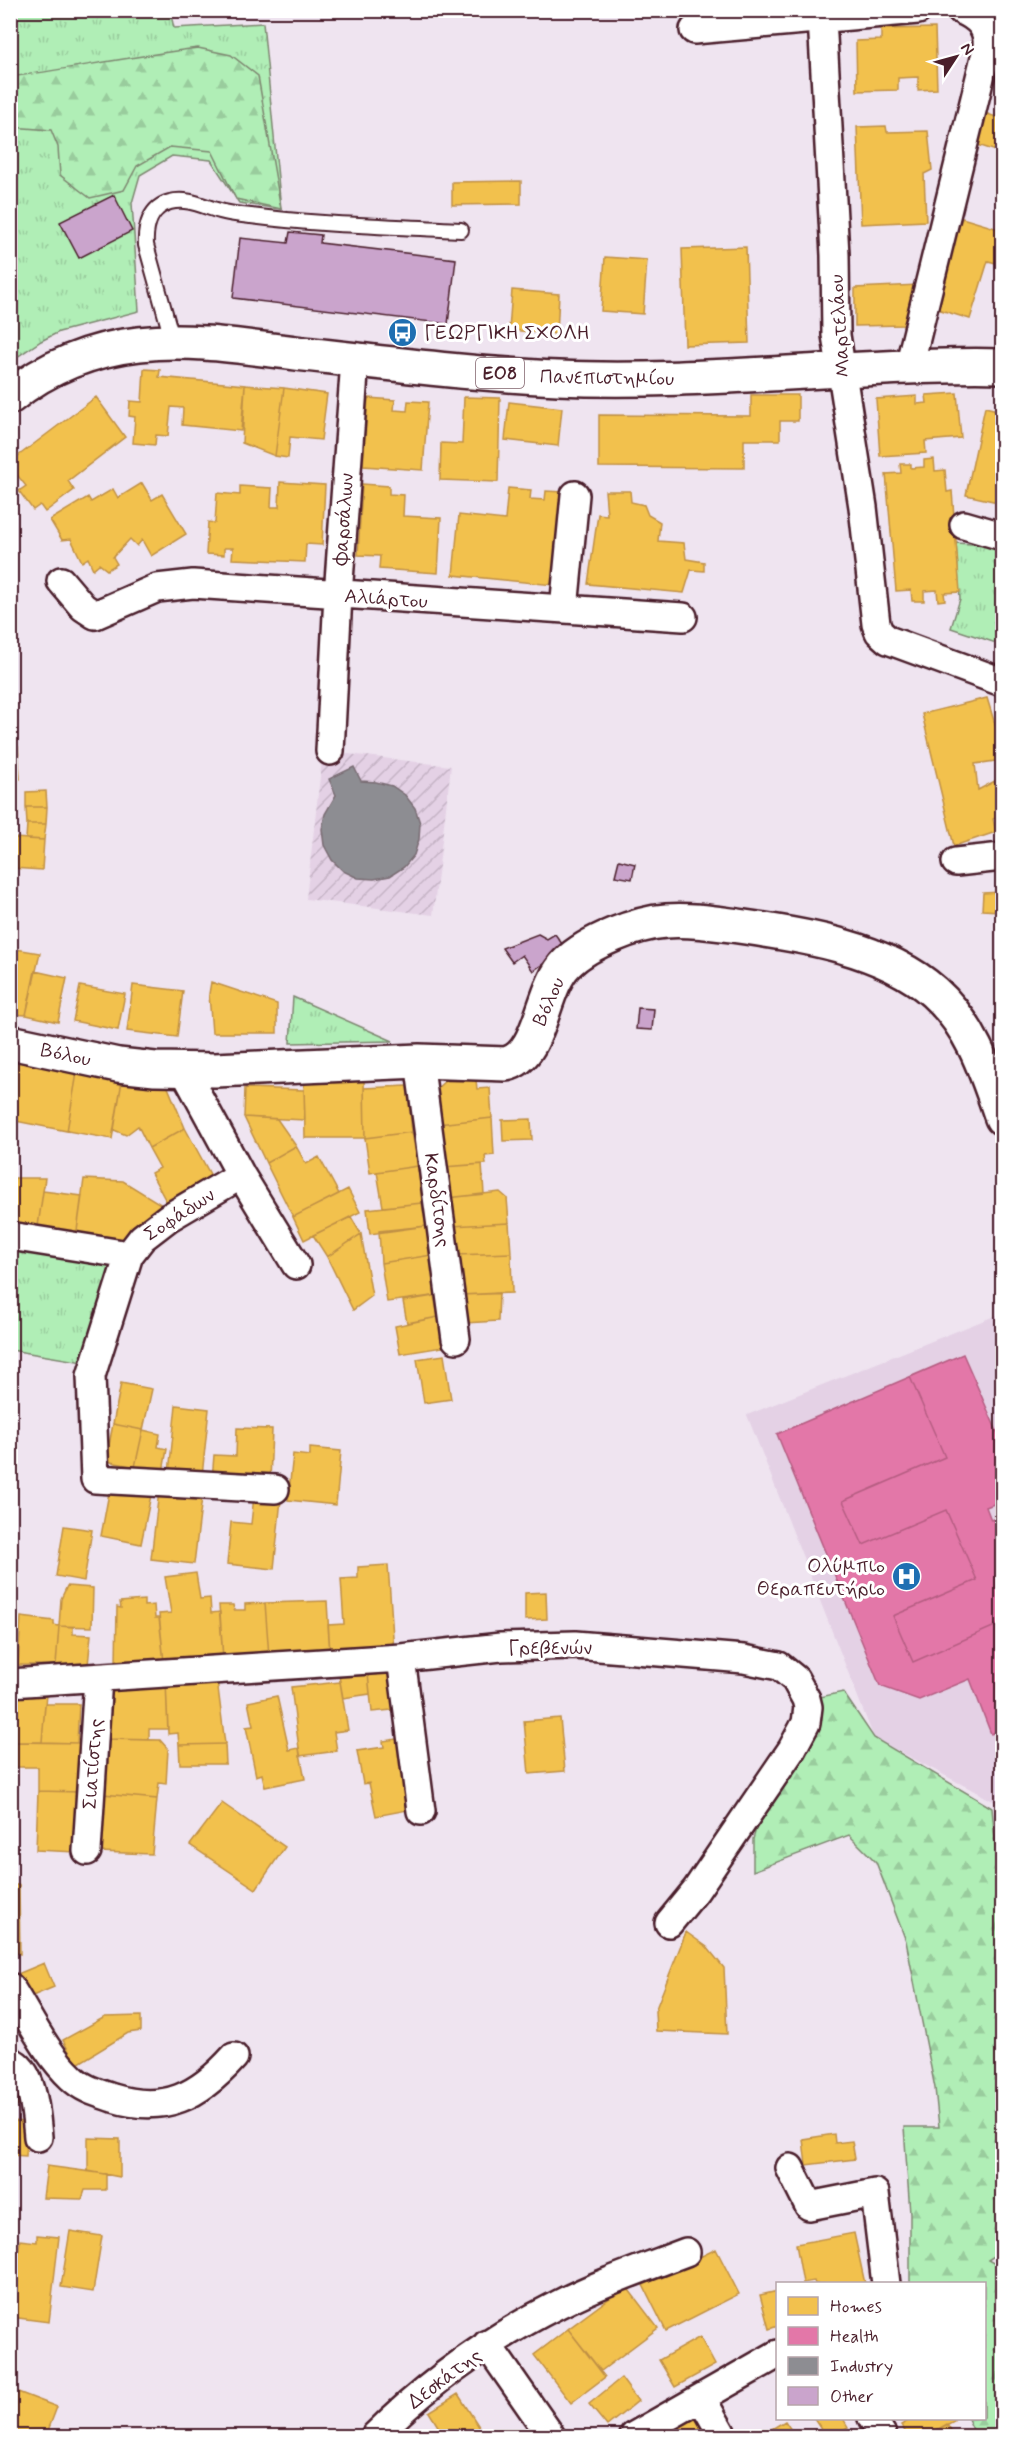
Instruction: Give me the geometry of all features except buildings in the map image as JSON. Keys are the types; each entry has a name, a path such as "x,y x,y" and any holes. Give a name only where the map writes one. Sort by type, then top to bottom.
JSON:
{"street":[{"path":"694,30 740,17 822,18 918,10"},
{"path":"909,367 987,49 987,31 970,16"},
{"name":"Μαρτελάου","path":"822,18 835,255 836,335 862,497 874,616 879,632 888,640 1002,682"},
{"name":"Πανεπιστημίου","path":"10,397 51,371 79,358 121,346 173,342 206,343 355,360 555,378 693,378 909,367 1002,366"},
{"name":"Φαρσάλων","path":"330,751 338,595 355,360"},
{"path":"564,609 575,495"},
{"path":"964,525 1002,536"},
{"name":"Αλιάρτου","path":"61,581 77,601 95,615 143,593 174,585 683,617"},
{"path":"956,862 1002,857"},
{"name":"Βόλου","path":"10,1042 118,1065 184,1070 419,1061 506,1064 517,1062 527,1051 550,991 567,963 596,943 638,926 669,920 708,922 753,928 835,945 883,961 909,973 946,1004 968,1031 1002,1118"},
{"name":"Καρδίτσης","path":"419,1061 456,1339"},
{"path":"184,1070 241,1175 297,1265"},
{"name":"Σοφάδων","path":"241,1175 168,1218 142,1238 129,1255 91,1376 95,1479 275,1489"},
{"path":"10,1236 129,1255"},
{"name":"Γρεβενών","path":"10,1683 401,1658 501,1647 575,1646 744,1659 779,1666 795,1679 806,1699 808,1707 801,1734 696,1890 669,1923"},
{"path":"401,1658 421,1811"},
{"name":"Σιατίστης","path":"87,1851 98,1677"},
{"path":"10,1987 65,2071 85,2087 111,2097 151,2104 179,2100 201,2088 234,2057"},
{"path":"10,2061 17,2064 31,2089 38,2137"},
{"path":"790,2168 809,2206 874,2193 886,2282"},
{"name":"Δεσκάτης","path":"375,2436 430,2385 487,2344 566,2301 686,2252"},
{"path":"487,2344 551,2436"},
{"path":"634,2436 776,2355"},
{"path":"702,2398 723,2436"},
{"path":"873,2420 883,2436"}],"lane":[{"path":"173,342 145,234 152,214 168,202 179,200 193,202 224,212 279,219 461,230"}],"shaded area":[{"path":"323,751 451,766 433,915 306,899"},
{"name":"Ολύμπιο Θεραπευτήριο","path":"1002,1313 1002,1873 995,1802 874,1738 747,1415"}],"green space":[{"path":"11,11 170,11 174,28 263,23 281,209 239,203 211,160 172,156 140,175 132,203 139,311 59,332 11,361"},
{"path":"198,48 231,55 258,76 281,209 236,199 212,151 170,147 137,166 124,190 90,198 60,175 58,147 51,130 11,127 11,77"},
{"path":"956,543 986,545 1002,550 1002,645 951,628 960,599"},
{"path":"293,997 393,1041 290,1043"},
{"path":"10,1243 118,1261 89,1363 11,1350"},
{"path":"843,1692 874,1738 992,1808 1002,1915 1002,2251 988,2260 1002,2268 1002,2436 976,2436 968,2420 986,2420 986,2282 910,2282 910,2213 904,2127 939,2127 935,2088 906,1941 876,1862 849,1835 753,1871 753,1839 761,1812 816,1728 820,1697"}],"place":[{"name":"ΓΕΩΡΓΙΚΗ ΣΧΟΛΗ","path":"403,332"},
{"name":"Ολύμπιο Θεραπευτήριο","path":"906,1577"}]}
